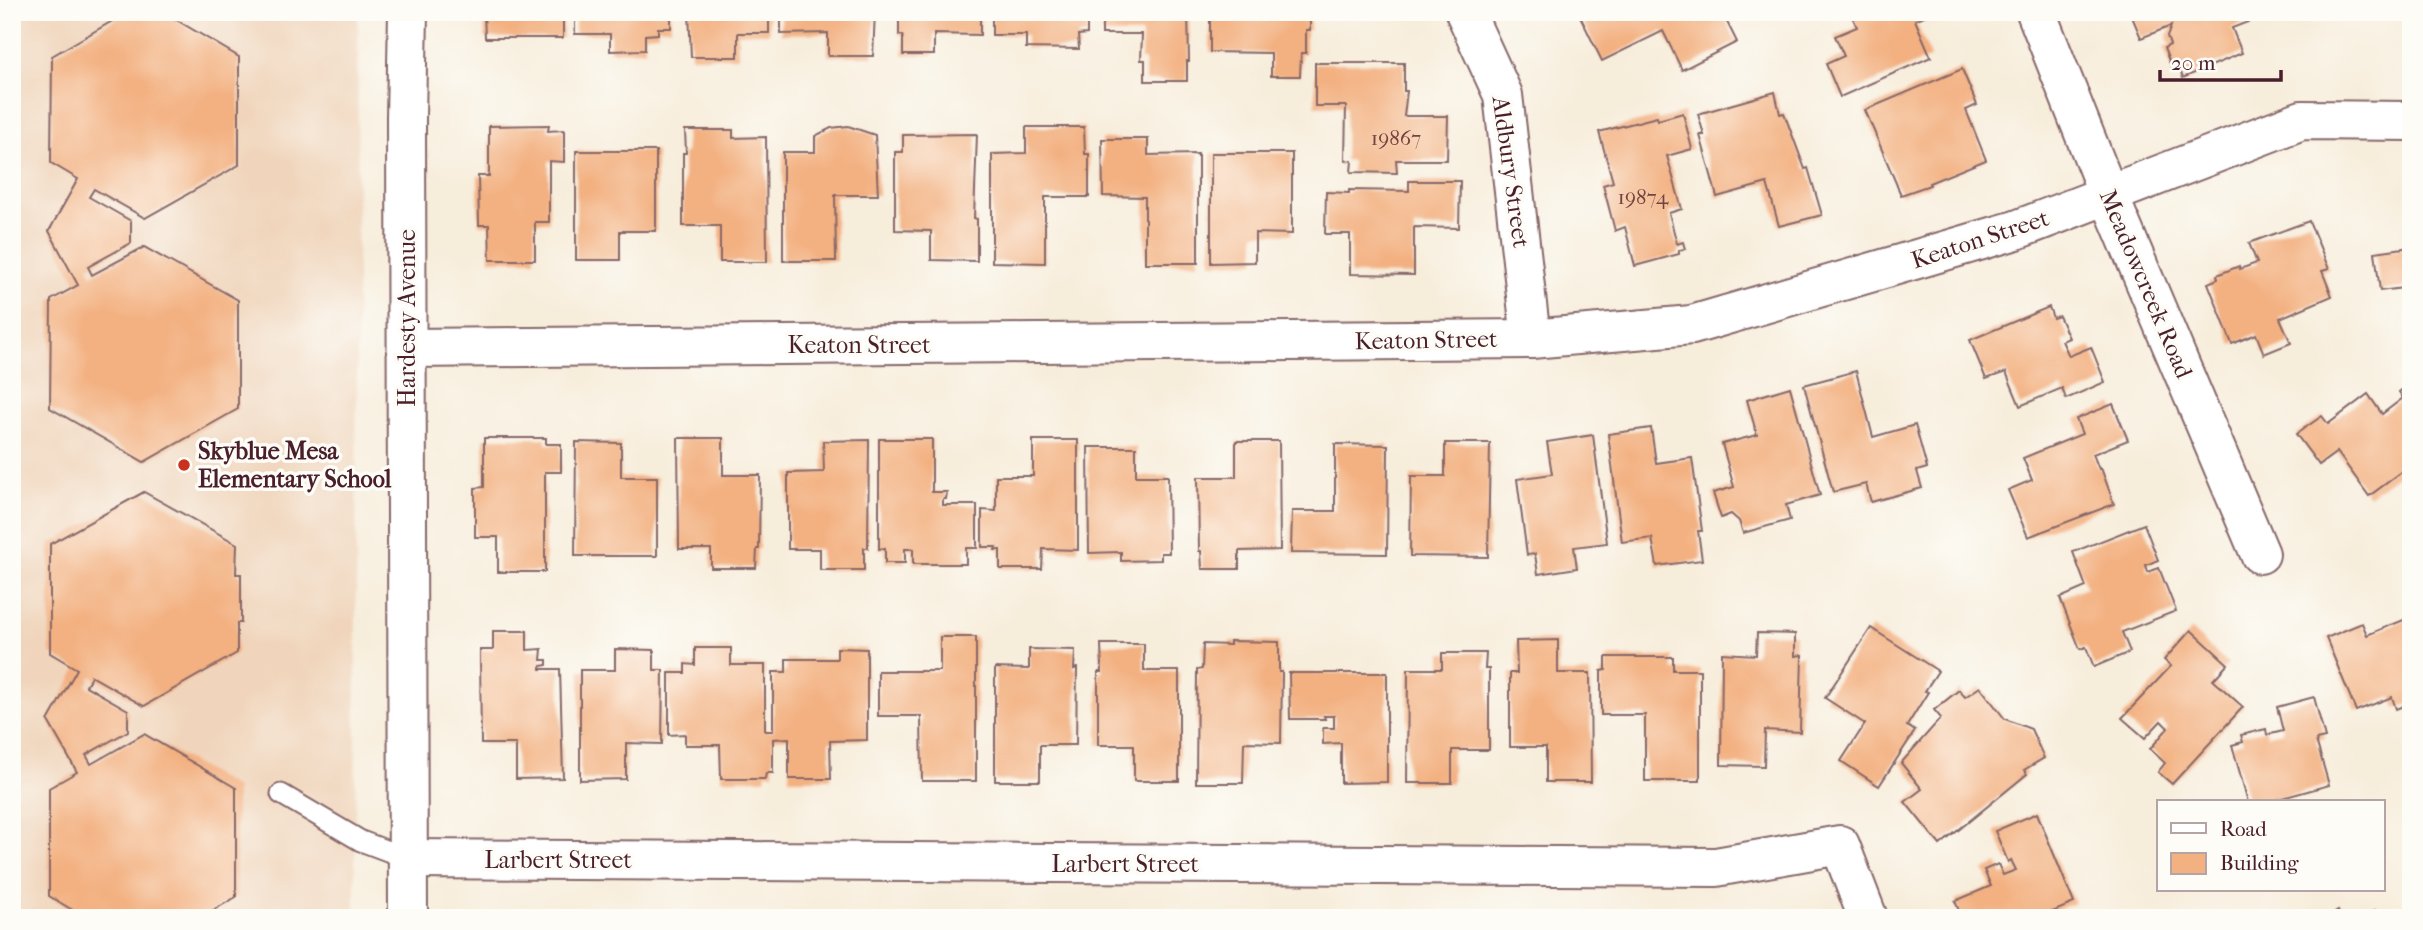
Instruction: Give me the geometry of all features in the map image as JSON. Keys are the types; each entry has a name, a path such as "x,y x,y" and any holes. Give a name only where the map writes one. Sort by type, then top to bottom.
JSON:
{"street":[{"name":"Hardesty Avenue","path":"408,12 408,918"},
{"name":"Aldbury Street","path":"1465,12 1503,95 1531,339"},
{"name":"Meadowcreek Road","path":"2036,12 2108,194 2260,554"},
{"name":"Keaton Street","path":"407,348 1531,339 1692,325 1987,240 2302,120 2411,121"},
{"name":"Larbert Street","path":"409,859 1716,867 1840,845 1868,918"}],"lane":[{"path":"281,794 361,841 409,859"}],"shaded area":[{"name":"Skyblue Mesa Elementary School","path":"12,12 358,12 355,918 12,918"}],"building":[{"path":"128,12 163,12 239,57 239,165 145,218 94,189 89,197 131,221 131,243 88,267 92,275 144,247 238,300 238,409 144,462 50,408 51,300 78,285 49,231 78,179 51,163 52,56"},
{"path":"484,12 563,12 563,38 485,38"},
{"path":"575,12 671,12 671,28 658,28 658,34 645,35 645,50 610,51 610,34 575,34"},
{"path":"689,12 769,12 769,33 738,33 738,57 691,57"},
{"path":"781,12 875,12 873,56 828,56 828,33 781,34"},
{"path":"899,12 980,12 980,35 934,34 934,55 903,55 903,35 899,35"},
{"path":"992,12 1087,12 1087,34 1078,35 1079,49 1026,48 1026,35 992,35"},
{"path":"1102,12 1188,12 1187,81 1145,81 1145,60 1141,60 1142,34 1102,34"},
{"path":"1210,12 1310,14 1310,30 1306,30 1306,53 1301,53 1300,76 1271,76 1271,53 1210,52"},
{"path":"1578,12 1722,12 1737,42 1682,70 1663,31 1602,61"},
{"path":"1850,12 1933,12 1915,20 1931,57 1840,97 1826,64 1844,56 1835,36 1857,27"},
{"path":"2130,12 2250,12 2253,20 2232,28 2242,53 2183,78 2179,68 2173,71 2164,48 2170,45 2167,37 2171,26 2141,38"},
{"path":"1315,63 1404,63 1404,91 1407,91 1404,116 1448,116 1447,160 1396,160 1397,173 1351,172 1352,161 1345,160 1346,106 1315,106"},
{"path":"1962,69 1977,105 1966,110 1986,160 1901,195 1865,110"},
{"path":"1775,92 1780,114 1784,113 1805,169 1808,168 1822,215 1779,226 1767,183 1717,197 1700,135 1704,135 1698,114"},
{"path":"1683,113 1692,149 1667,156 1682,209 1669,213 1677,244 1683,242 1685,249 1679,250 1679,254 1635,266 1625,227 1615,231 1603,185 1613,182 1599,132"},
{"path":"549,125 548,131 564,130 564,162 549,161 549,222 535,222 535,260 490,260 489,225 479,225 478,176 489,176 489,126"},
{"path":"848,126 875,135 878,195 835,195 836,261 783,261 783,152 815,152 815,136 831,128"},
{"path":"1026,127 1084,127 1085,154 1089,154 1089,197 1045,197 1045,263 992,262 992,154 1026,153"},
{"path":"685,130 733,130 733,138 766,137 767,262 720,262 720,226 683,226"},
{"path":"977,134 974,218 977,219 977,261 931,260 931,231 895,230 895,152 903,152 903,135"},
{"path":"1102,139 1148,139 1148,155 1198,154 1198,263 1145,263 1145,197 1103,196"},
{"path":"576,151 656,151 656,231 620,231 620,260 576,260"},
{"path":"1211,153 1292,153 1292,234 1255,233 1255,262 1211,263"},
{"path":"1409,181 1460,181 1459,228 1414,227 1414,275 1350,274 1350,234 1325,234 1326,192 1409,191"},
{"path":"2309,221 2329,269 2322,271 2332,296 2280,318 2291,343 2264,354 2256,334 2232,344 2208,283 2218,279 2217,275 2239,266 2240,269 2257,263 2249,243"},
{"path":"2411,247 2411,287 2380,291 2375,252"},
{"path":"2049,307 2053,318 2059,316 2069,338 2062,341 2069,356 2091,347 2105,382 2066,399 2062,388 2020,406 2006,372 1986,379 1970,340"},
{"path":"1856,371 1873,437 1915,425 1927,468 1917,471 1922,488 1871,502 1866,484 1833,492 1804,385"},
{"path":"2410,383 2411,465 2369,496 2337,452 2319,465 2296,434 2322,416 2328,424 2368,394 2382,414 2403,398 2399,392"},
{"path":"1790,387 1820,495 1786,505 1790,520 1743,533 1739,521 1731,514 1721,518 1713,493 1734,487 1722,444 1757,435 1747,400"},
{"path":"2113,404 2128,440 2093,454 2114,504 2028,537 2008,490 2032,480 2023,458 2082,434 2076,419"},
{"path":"1651,428 1656,463 1692,458 1702,531 1698,531 1702,560 1657,566 1652,538 1622,542 1608,434"},
{"path":"1593,435 1607,543 1574,547 1577,568 1538,574 1535,554 1527,555 1517,479 1552,474 1547,442"},
{"path":"484,438 546,438 546,444 561,444 561,472 545,472 545,572 498,572 498,537 475,537 475,488 484,487"},
{"path":"678,438 723,438 723,475 760,475 759,549 756,568 711,568 711,549 679,549"},
{"path":"879,439 932,439 932,492 947,492 943,505 977,505 977,548 966,548 966,564 913,564 913,549 905,549 905,563 885,563 885,548 879,549"},
{"path":"869,440 868,548 864,548 864,570 820,570 820,549 788,549 788,473 824,472 823,441"},
{"path":"1033,440 1078,440 1078,550 1043,549 1042,569 1000,569 1000,550 995,550 996,547 982,547 982,510 996,511 996,476 1033,476"},
{"path":"1236,441 1279,441 1280,550 1239,551 1239,569 1202,569 1199,551 1198,477 1236,477"},
{"path":"576,442 621,443 621,477 657,477 657,556 575,556"},
{"path":"1445,443 1490,443 1488,557 1410,556 1411,476 1445,476"},
{"path":"1335,444 1388,445 1387,554 1291,553 1292,511 1335,511"},
{"path":"1088,447 1136,447 1136,476 1168,476 1169,553 1161,553 1161,560 1121,561 1121,552 1089,553"},
{"path":"144,492 237,544 236,574 241,574 241,623 237,623 237,653 144,706 91,676 86,686 128,710 128,731 86,755 91,764 144,734 236,788 236,897 200,918 86,918 49,896 49,788 77,772 48,721 77,669 50,653 50,544"},
{"path":"2144,524 2158,560 2146,565 2148,572 2159,568 2176,611 2122,632 2130,652 2094,667 2086,647 2080,649 2060,598 2086,587 2073,552"},
{"path":"2411,617 2411,703 2396,709 2392,697 2356,711 2326,638 2362,623 2367,635"},
{"path":"1871,628 1938,671 1907,726 1915,731 1879,786 1841,761 1865,724 1825,698"},
{"path":"2191,630 2228,664 2213,680 2243,707 2172,784 2158,772 2165,763 2150,749 2168,728 2161,721 2145,738 2122,718 2171,666 2164,660"},
{"path":"493,631 527,631 527,650 542,649 541,660 547,660 547,665 541,666 541,669 560,669 563,778 516,779 516,744 481,744 480,650 493,650"},
{"path":"1757,633 1795,634 1795,656 1802,655 1800,732 1765,730 1764,766 1721,765 1722,653 1756,655"},
{"path":"940,637 976,637 976,781 922,781 921,716 878,716 878,671 940,671"},
{"path":"1558,640 1558,673 1590,673 1591,782 1546,782 1546,747 1510,747 1510,673 1517,673 1516,641"},
{"path":"1230,641 1279,642 1279,672 1282,672 1281,743 1244,742 1243,783 1196,783 1197,670 1202,669 1203,644 1230,645"},
{"path":"1101,644 1144,644 1144,671 1179,671 1179,781 1134,781 1134,745 1098,745 1098,672 1102,672"},
{"path":"695,648 731,648 731,665 765,665 765,731 773,731 773,672 786,672 786,659 837,659 837,648 867,649 867,740 830,741 831,779 789,779 789,738 773,739 773,773 766,773 765,779 721,779 720,745 685,745 685,734 669,735 669,673 685,673 685,664 695,665"},
{"path":"615,649 654,650 654,670 663,670 662,744 626,743 626,779 580,780 580,670 615,670"},
{"path":"1029,649 1075,650 1076,745 1040,745 1040,781 995,781 995,668 1029,669"},
{"path":"1442,653 1486,653 1485,669 1489,669 1489,750 1452,750 1452,783 1407,783 1408,669 1442,669"},
{"path":"1606,657 1673,657 1673,670 1700,670 1700,781 1645,781 1645,715 1601,715 1601,671 1606,670"},
{"path":"1289,673 1387,673 1387,782 1341,783 1341,743 1323,744 1323,728 1334,728 1334,716 1324,716 1325,719 1290,719"},
{"path":"1980,687 2005,719 2031,729 2044,758 2024,770 2027,774 1940,845 1905,802 1922,789 1901,763 1941,718 1934,710 1959,690 1965,697"},
{"path":"2314,697 2325,738 2316,740 2329,785 2275,800 2247,800 2232,745 2243,742 2241,735 2266,729 2267,735 2283,731 2277,707"},
{"path":"2037,813 2074,903 2038,918 1962,918 1955,901 1991,886 1984,870 1998,864 2003,875 2016,870 2011,860 2008,862 1995,831"},
{"path":"2375,910 2379,916 2383,913 2385,918 2362,918"},
{"path":"2338,911 2342,918 2327,918"}],"place":[{"name":"Skyblue Mesa Elementary School","path":"184,465"}]}
